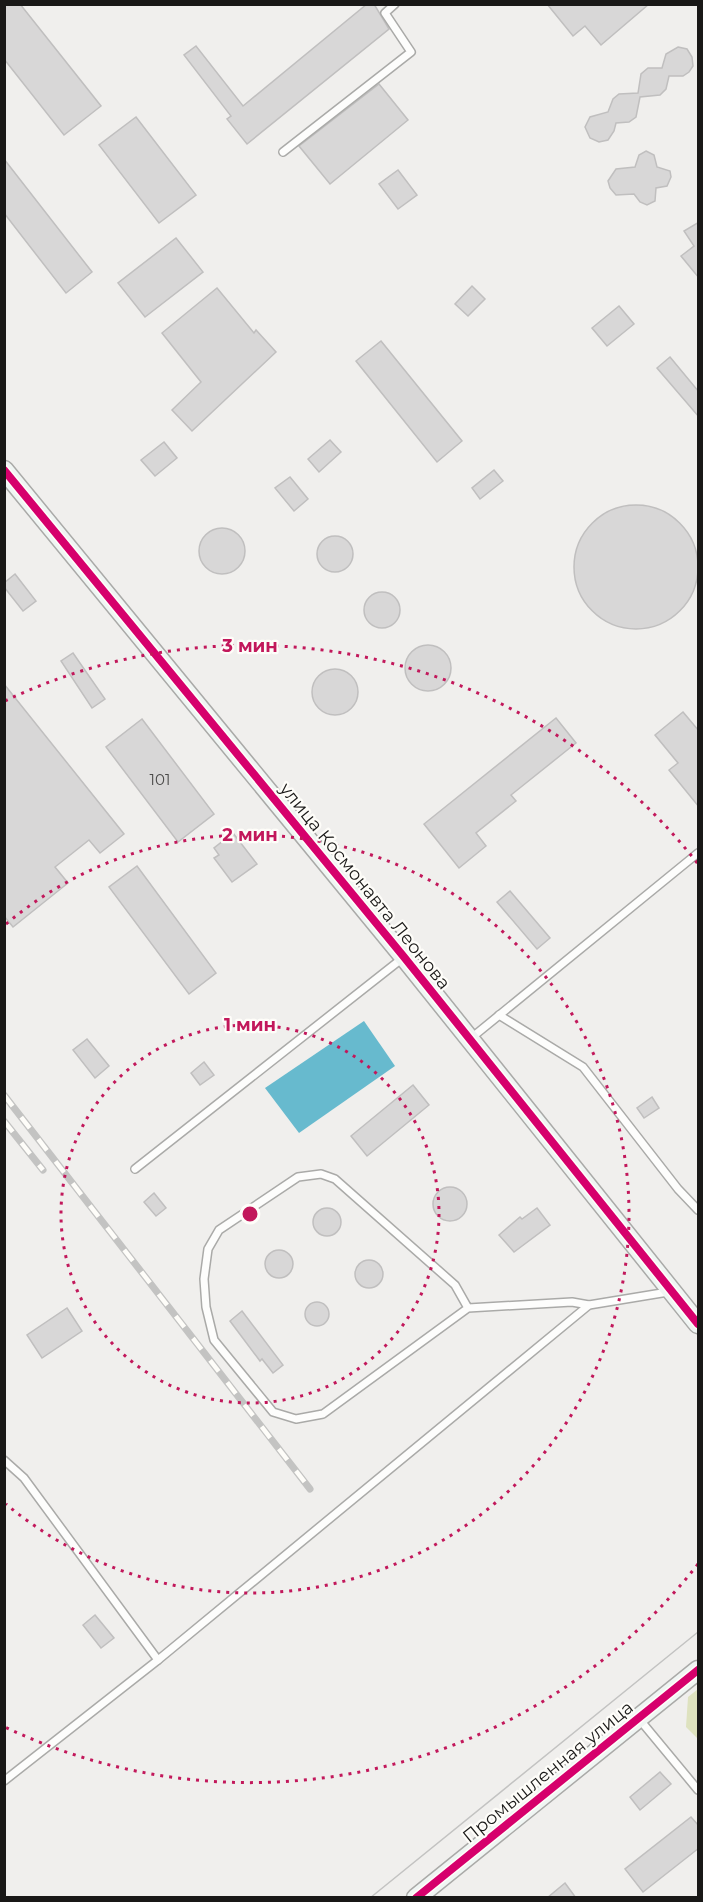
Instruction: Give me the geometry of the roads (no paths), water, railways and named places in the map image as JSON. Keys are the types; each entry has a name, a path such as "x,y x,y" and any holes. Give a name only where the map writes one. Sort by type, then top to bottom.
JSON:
{"street":[{"name":"улица Космонавта Леонова","path":"4,470 404,957 699,1324"},
{"name":"Промышленная улица","path":"416,1898 699,1670"}],"lane":[{"path":"282,152 411,52 386,13 395,4"},
{"path":"470,1039 699,853"},
{"path":"135,1169 404,957"},
{"path":"500,1015 583,1067 671,1180 699,1210"},
{"path":"468,1308 455,1286 335,1179 321,1174 298,1177 219,1230 208,1249 204,1279 206,1307 214,1340 273,1412 296,1419 323,1414 468,1308 572,1302 589,1305 674,1291"},
{"path":"4,1782 158,1660 589,1305"},
{"path":"4,1460 24,1478 158,1660"},
{"path":"639,1718 699,1791"}],"water":[{"path":"364,1021 395,1066 299,1133 265,1088"}],"tram line":[{"path":"370,1898 698,1632"}],"railway":[{"path":"4,1095 310,1489"},
{"path":"4,1121 43,1170"}]}
